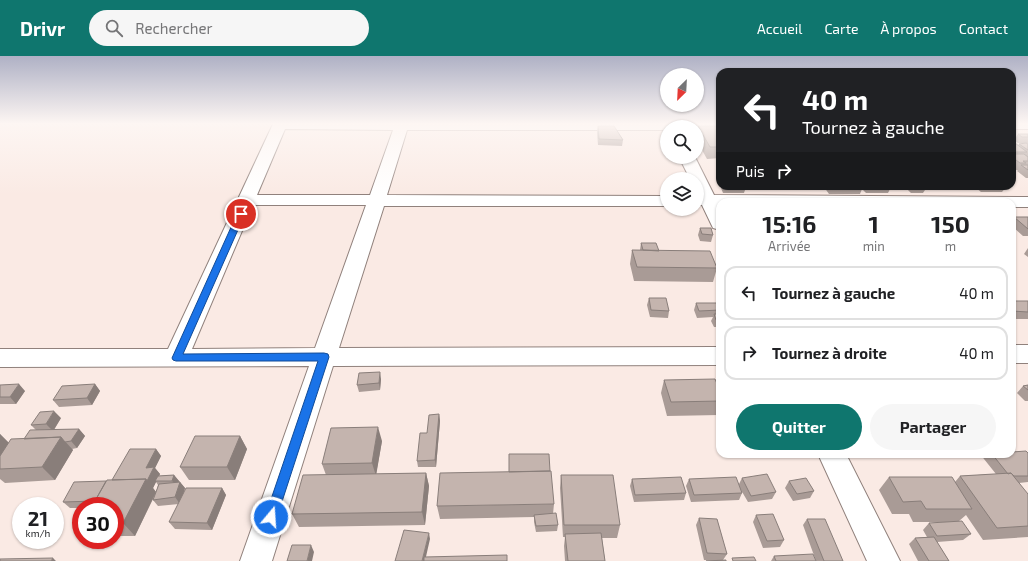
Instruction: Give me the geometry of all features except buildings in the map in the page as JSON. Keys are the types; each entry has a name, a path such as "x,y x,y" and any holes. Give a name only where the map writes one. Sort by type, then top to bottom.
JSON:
{"street":[{"path":"176,358 270,148"},
{"path":"256,561 395,148"},
{"path":"1016,187 1028,197"},
{"path":"247,200 660,200"},
{"path":"704,200 716,200"},
{"path":"704,201 716,218"},
{"path":"1016,202 1028,202"},
{"path":"1016,354 1028,354"},
{"path":"0,358 716,356"},
{"path":"834,458 884,561"}],"route":[{"path":"241,214 176,358 324,357 271,517"}]}
